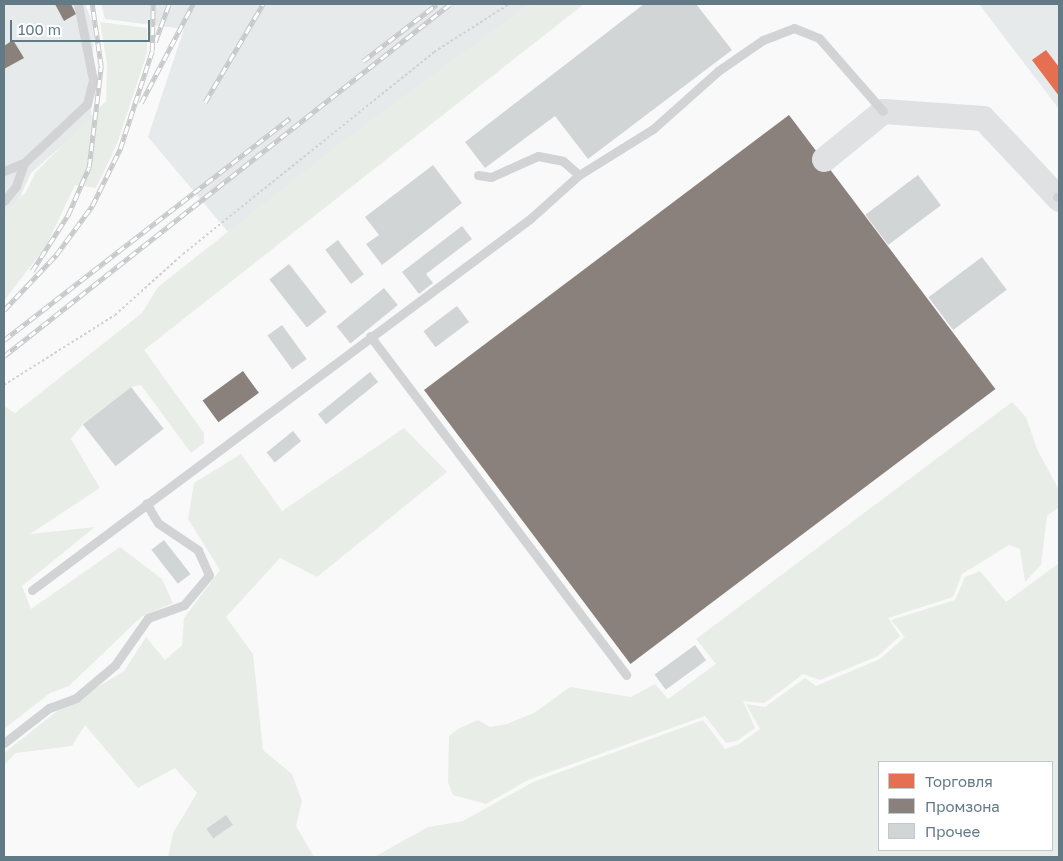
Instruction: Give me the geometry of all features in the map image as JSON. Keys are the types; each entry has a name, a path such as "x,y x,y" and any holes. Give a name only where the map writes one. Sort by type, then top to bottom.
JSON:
{"lane":[{"path":"4,171 24,163 87,104 93,80 78,4"},
{"path":"32,590 530,218 579,175 653,129 718,71 782,30 805,31 831,48 884,111"},
{"path":"478,175 491,177 538,156 563,160 579,175"},
{"path":"4,201 16,186 24,163"},
{"path":"370,336 626,675"},
{"path":"4,742 49,708 76,698 115,665 148,618 184,605 209,575 198,550 158,523 146,503"}],"path":[{"path":"4,385 115,315 183,254 434,52 509,4"}],"shaded area":[{"path":"4,4 85,4 94,26 91,120 31,173 20,197 4,216"},
{"path":"101,4 530,4 228,232 148,137 184,29 105,19"},
{"path":"530,4 584,4 144,350 204,433 204,443 191,453 141,385 131,387 83,424 71,439 100,488 30,534 95,527 22,586 31,609 120,547 162,579 173,603 141,617 69,686 50,693 4,729 4,406 15,413 142,313 158,287 348,137"},
{"path":"979,4 1059,4 1059,109"},
{"path":"100,22 147,28 147,53 117,144 96,188 75,185 46,246 4,301 4,212 26,192 35,173 106,101 107,64"},
{"path":"1012,402 1026,417 1037,449 1059,490 1059,507 1047,516 1041,565 1025,582 1020,549 1009,545 962,574 953,597 888,618 900,636 878,656 820,680 803,674 765,703 743,701 755,728 737,741 726,743 705,716 528,780 486,804 453,795 448,782 449,736 458,729 478,720 490,727 507,724 534,713 570,687 631,697 655,684 668,699 716,664 696,639"},
{"path":"404,428 447,472 317,577 280,558 226,617 253,654 263,750 292,774 302,801 296,826 314,857 168,857 173,833 197,793 175,768 138,788 85,725 72,746 16,753 4,765 4,753 56,712 124,671 146,637 165,660 182,645 184,618 220,570 188,519 194,483 241,454 282,511"},
{"path":"1059,563 1059,856 374,857 428,827 463,821 533,782 703,720 725,749 739,744 760,729 746,704 765,707 805,678 816,686 880,659 905,637 891,620 955,600 965,577 980,571 1006,602"}],"building: Торговля":[{"path":"1046,50 1059,67 1059,96 1032,60"}],"building: Промзона":[{"path":"55,4 71,4 76,14 64,21"},
{"path":"13,40 24,58 4,69 4,46"},
{"path":"789,115 995,389 630,664 424,390"},
{"path":"243,371 259,393 218,422 203,400"}],"building: Прочее":[{"path":"644,4 696,4 732,50 588,159 555,116 485,168 465,142"},
{"path":"433,165 462,203 382,265 366,244 379,235 365,217"},
{"path":"918,175 941,205 888,245 865,215"},
{"path":"462,226 472,239 426,274 433,283 419,294 402,272"},
{"path":"338,240 364,274 351,284 325,250"},
{"path":"982,257 1007,290 953,330 928,297"},
{"path":"289,264 327,312 307,327 269,279"},
{"path":"384,288 398,305 350,343 337,326"},
{"path":"457,306 469,322 435,347 423,331"},
{"path":"282,325 307,359 292,370 267,336"},
{"path":"370,372 378,382 326,424 318,414"},
{"path":"131,387 164,429 116,466 83,425"},
{"path":"293,431 301,441 275,462 267,452"},
{"path":"164,540 190,574 178,584 151,550"},
{"path":"695,645 706,660 666,690 655,674"},
{"path":"226,815 233,825 213,839 206,829"}],"taxiway":[{"path":"824,159 883,111 983,118 1059,199"}],"railway":[{"path":"32,271 68,215 89,167 101,67 92,4"},
{"path":"4,310 56,255 92,206 120,149 152,51 153,4"},
{"path":"155,42 169,4"},
{"path":"141,103 193,4"},
{"path":"205,102 263,4"},
{"path":"363,61 437,4"},
{"path":"4,356 450,4"},
{"path":"4,340 290,118"}]}
